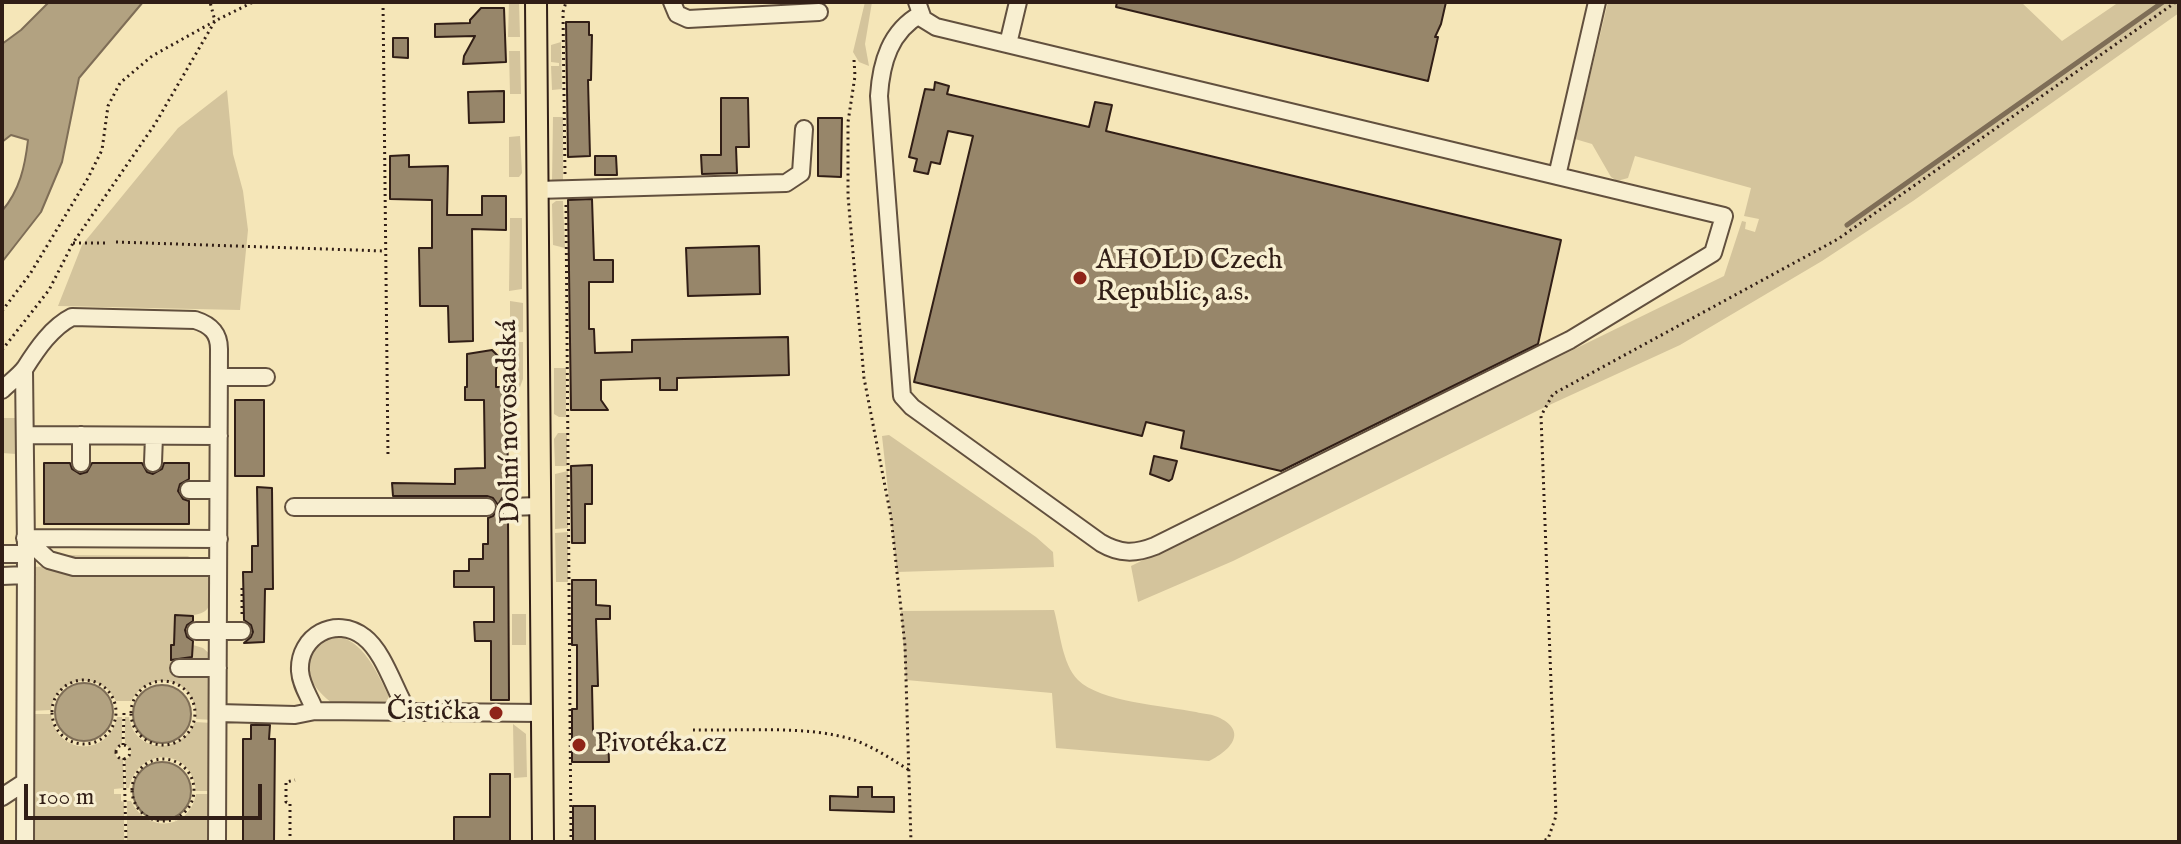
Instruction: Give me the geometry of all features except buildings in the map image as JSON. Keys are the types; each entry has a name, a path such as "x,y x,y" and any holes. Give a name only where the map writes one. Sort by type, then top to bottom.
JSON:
{"main road":[{"name":"Dolní novosadská","path":"536,2 543,842"}],"street":[{"path":"672,2 677,14 688,19 819,12"},
{"path":"1008,44 1018,2"},
{"path":"1557,176 1597,2"},
{"path":"919,8 928,23 936,27 1724,216 1713,253 1556,347 1155,546 1136,553 1121,552 1101,543 912,407 902,396 879,96 884,62 892,42 919,8"},
{"path":"537,190 786,183 801,173 804,129"},
{"path":"2,390 24,369 59,326 72,317 189,320 205,324 217,335 219,377 227,416 219,436 227,459 218,490 217,842"},
{"path":"24,369 25,842"},
{"path":"219,377 266,377"},
{"path":"26,435 219,436"},
{"path":"81,435 81,463"},
{"path":"153,463 154,436"},
{"path":"189,490 218,490"},
{"path":"508,507 540,506"},
{"path":"294,507 487,507"},
{"path":"2,554 26,546 219,539"},
{"path":"26,546 49,560 74,567 218,567"},
{"path":"2,576 26,575"},
{"path":"315,711 301,680 300,661 305,645 313,636 337,629 359,633 371,643 408,712"},
{"path":"196,631 242,631"},
{"path":"179,668 218,668"},
{"path":"218,713 295,715 365,706 408,712 542,713"},
{"path":"2,797 25,782"}],"path":[{"path":"2,350 49,290 73,243 155,124 215,21 210,2"},
{"path":"2,311 30,274 95,164 102,150 108,106 120,83 152,56 253,2"},
{"path":"383,2 388,457"},
{"path":"566,2 563,12 571,842"},
{"path":"1539,842 1549,841 1556,816 1541,416 1553,394 1838,239 2176,2"},
{"path":"854,60 846,159 848,196 864,378 891,517 905,646 911,842"},
{"path":"116,242 385,251"},
{"path":"73,243 107,243"},
{"path":"242,588 242,631"},
{"path":"84,681 104,687 115,704 116,714 108,734 99,740 78,744 60,733 52,712 58,694 65,687 84,681"},
{"path":"159,681 179,685 192,701 195,711 190,731 172,744 162,746 141,738 134,729 131,713 134,698 141,690 159,681"},
{"path":"123,745 124,713"},
{"path":"116,714 131,713"},
{"path":"693,730 815,733 853,740 909,770"},
{"path":"123,745 118,747 117,752 120,758 124,758"},
{"path":"123,745 130,751 124,758"},
{"path":"124,758 126,842"},
{"path":"159,759 179,763 192,779 194,789 188,809 171,821 161,822 142,814 135,806 131,790 134,776 141,767 159,759"},
{"path":"290,842 290,803 286,802 286,782 295,780"},
{"path":"117,791 131,790"}],"shaded area":[{"path":"49,2 143,2 79,78 62,162 41,212 2,262 2,211 21,177 28,140 11,135 2,142 2,44"},
{"path":"509,2 519,2 520,37 508,37"},
{"path":"865,2 872,2 865,44 869,66 859,62 853,52"},
{"path":"1608,2 2021,2 2062,41 2119,2 2179,2 2179,13 1913,201 1822,261 1680,345 1545,407 1233,561 1138,602 1131,566 1724,276 1742,221 1746,222 1745,229 1755,232 1759,219 1744,216 1751,188 1635,156 1628,178 1617,181 1611,177 1592,144 1575,139"},
{"path":"561,42 562,89 552,90 551,66 559,66 559,63 551,62 551,45"},
{"path":"509,51 520,51 521,94 510,94"},
{"path":"227,90 233,154 243,191 248,230 240,310 58,306 82,245 178,128"},
{"path":"553,117 563,117 563,186 552,183"},
{"path":"520,136 522,173 519,177 509,177 509,137"},
{"path":"563,201 565,248 553,245 552,204"},
{"path":"510,218 522,218 522,289 509,291"},
{"path":"510,301 523,303 523,332 510,333"},
{"path":"510,342 523,342 523,379 520,387 511,388"},
{"path":"554,368 566,368 566,417 554,414"},
{"path":"2,418 17,418 16,454 2,453"},
{"path":"558,433 567,433 567,466 555,466 554,439"},
{"path":"889,435 1036,537 1053,552 1054,567 897,572 882,436"},
{"path":"568,471 568,528 555,529 555,474"},
{"path":"568,532 568,582 556,582 555,533"},
{"path":"57,555 190,556 180,560 74,562"},
{"path":"34,567 200,573 211,579 211,599 206,610 195,615 175,616 171,659 192,660 193,645 211,655 213,720 196,719 190,694 182,686 161,681 150,683 131,701 116,701 100,685 80,681 61,690 51,710 30,711"},
{"path":"1054,610 1065,656 1078,680 1117,698 1217,717 1233,730 1232,742 1223,753 1209,761 1056,748 1052,693 906,680 901,611"},
{"path":"512,614 526,614 526,645 512,645"},
{"path":"334,636 353,643 368,658 389,696 386,704 334,704 316,687 307,667 308,657 312,648"},
{"path":"84,683 105,691 113,712 105,733 84,741 63,733 55,712 63,691"},
{"path":"162,685 183,693 191,714 183,735 162,743 141,735 133,714 141,693"},
{"path":"29,714 51,714 62,738 82,746 104,740 117,717 122,717 122,743 114,751 117,757 123,759 124,788 114,789 114,794 121,794 121,801 124,802 124,842 29,842"},
{"path":"125,717 129,717 140,738 159,746 180,740 189,733 195,722 212,723 212,791 196,791 185,766 164,757 143,765 134,774 129,788 126,788 125,759 130,757 131,751 125,743"},
{"path":"513,724 526,734 527,777 514,778"},
{"path":"162,762 183,770 191,791 183,812 162,820 141,812 133,791 141,770"},
{"path":"196,794 209,794 209,803 212,803 212,842 127,842 127,801 131,801 146,819 166,823 185,815"}],"waterway":[{"path":"1847,225 2163,2"}],"place":[{"name":"AHOLD Czech Republic, a.s.","path":"1080,278"},
{"name":"Čistička","path":"496,713"},
{"name":"Pivotéka.cz","path":"579,745"}]}
